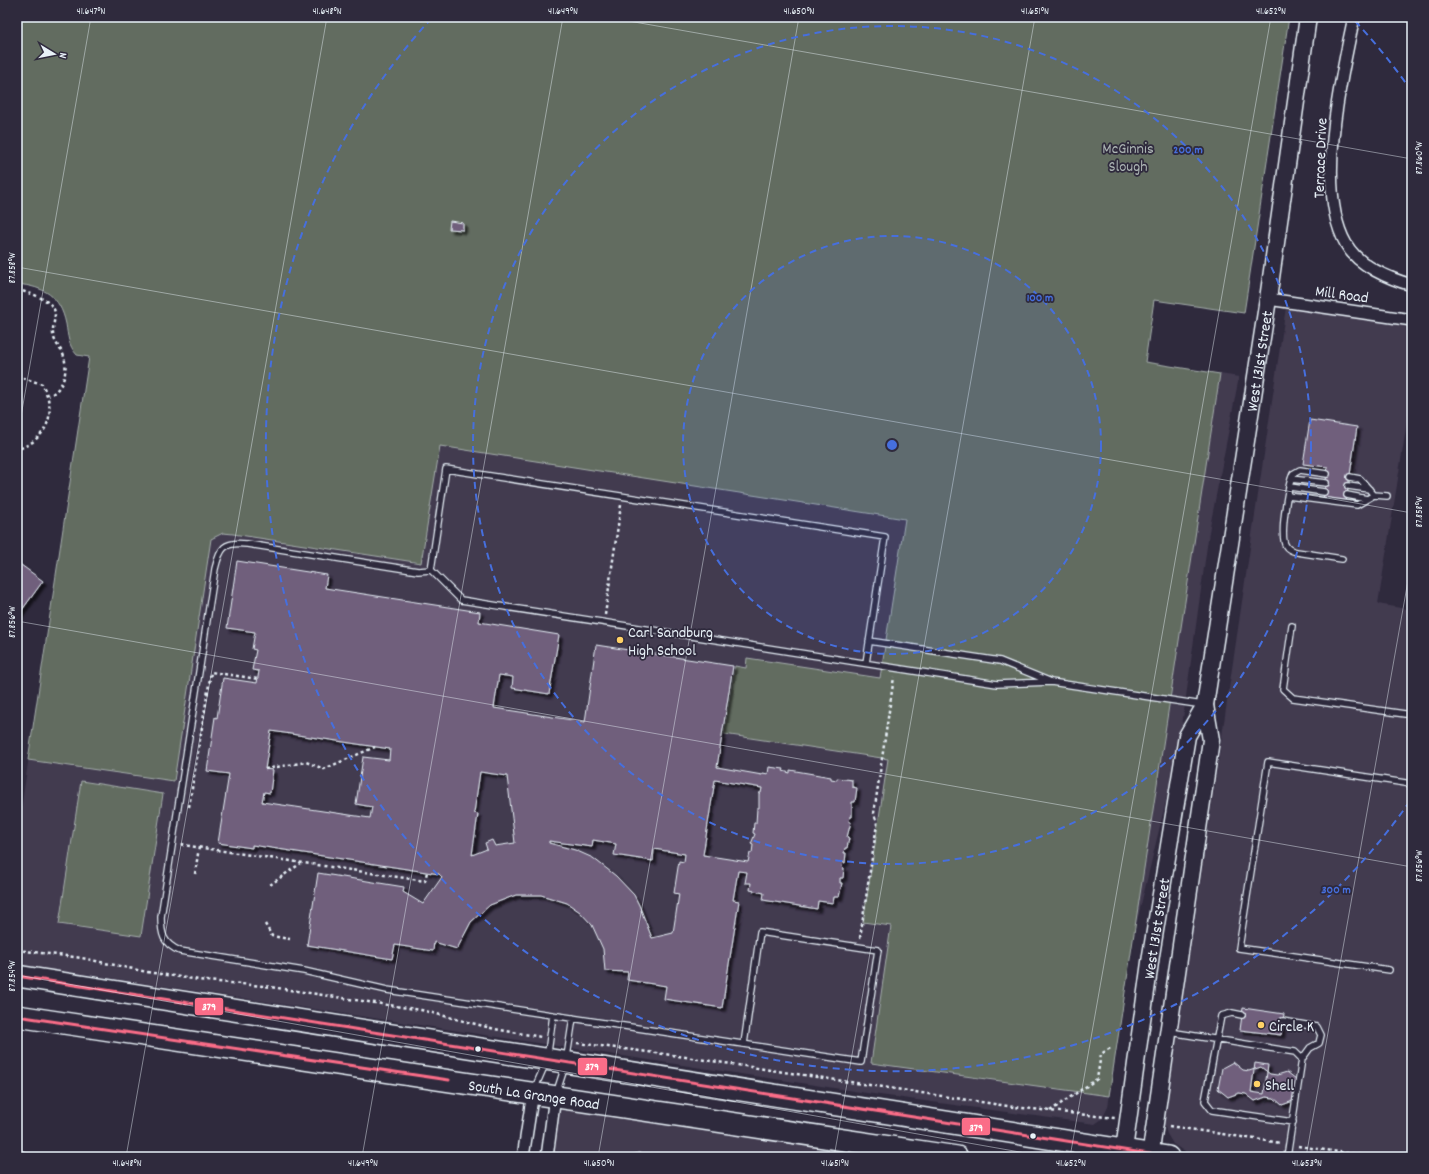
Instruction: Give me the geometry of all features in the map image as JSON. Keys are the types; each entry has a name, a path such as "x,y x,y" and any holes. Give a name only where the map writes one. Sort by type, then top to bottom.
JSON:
{"highway":[{"path":"17,976 557,1061 1124,1154 1156,1156"},
{"name":"South La Grange Road","path":"17,1016 533,1092 957,1157"}],"street":[{"name":"West 131st Street","path":"1156,1156 1169,1032 1211,740 1205,705 1268,299 1308,17"},
{"name":"Terrace Drive","path":"1354,17 1337,103 1333,140 1332,204 1337,225 1346,246 1360,260 1378,271 1400,282 1412,285"},
{"name":"Mill Road","path":"1268,299 1412,320"},
{"name":"West 131st Street","path":"1124,1154 1151,955 1187,736 1205,705"},
{"path":"523,1157 533,1092"},
{"path":"547,1157 555,1096"},
{"path":"17,1156 22,1157"}],"lane":[{"path":"431,570 446,469 885,537 866,663"},
{"path":"1327,474 1300,470 1293,474 1283,530 1286,546 1297,552 1342,559"},
{"path":"1350,477 1360,479 1374,495"},
{"path":"1291,479 1326,483"},
{"path":"1348,486 1369,489"},
{"path":"1290,488 1324,492"},
{"path":"1288,496 1357,505 1374,495 1387,496"},
{"path":"1347,496 1367,499"},
{"path":"744,1044 760,932 878,950 861,1062 387,990 304,972 180,951 166,943 162,937 161,917 215,569 220,552 229,544 237,543 418,571 431,570 461,600 997,684 1051,682 1205,705"},
{"path":"1292,626 1282,689 1293,698 1412,715"},
{"path":"869,641 1000,661 1051,682"},
{"path":"1389,970 1239,948 1268,762 1412,784"},
{"path":"1242,1015 1232,1013 1221,1016 1215,1040 1205,1101 1212,1110 1293,1122"},
{"path":"553,1015 557,1061 555,1096"},
{"path":"533,1092 557,1061 573,1018"},
{"path":"1283,1021 1317,1027 1321,1035 1319,1043 1310,1048 1302,1059 1287,1157"},
{"path":"1169,1032 1294,1052 1302,1059"}],"path":[{"path":"17,290 37,296 49,304 55,311 53,337 62,353 67,367 56,392 49,396"},
{"path":"17,376 42,384 49,396 50,406 48,425 36,439 17,450"},
{"path":"603,622 623,496"},
{"path":"859,947 877,824 874,814 896,668"},
{"path":"188,813 211,672 258,679"},
{"path":"265,769 306,762 324,769 375,747"},
{"path":"184,837 183,845 425,881 427,872"},
{"path":"195,874 199,847"},
{"path":"270,885 302,863"},
{"path":"264,924 272,936 290,939"},
{"path":"17,950 88,959 147,972 199,980 264,986 421,1010 495,1029 538,1037"},
{"path":"586,1044 680,1056 1050,1111 1092,1115"},
{"path":"1050,1111 1097,1079 1101,1054 1112,1047"}],"shaded area":[{"name":"Carl Sandburg High School","path":"102,273 1154,300 1145,362 1239,377 1209,532 1179,747 1133,938 1108,1107 1102,1119 1095,1124 880,1095 17,964 17,836"},
{"path":"1286,307 1412,325 1412,391 1378,604 1412,610 1412,1157 1220,1157 1185,1152 1173,1144 1167,1134 1164,1124"},
{"path":"557,1100 936,1157 549,1157"}],"green space":[{"name":"McGinnis Slough","path":"17,17 1289,17 1244,313 1154,300 1145,362 1220,374 1109,1096 871,1063 891,926 863,922 888,759 724,734 735,666 746,668 747,658 880,678 905,519 440,446 421,563 233,534 223,533 211,539 174,781 28,760 89,357 77,355 72,348 63,314 55,299 43,290 27,285 17,284"},
{"path":"81,781 163,794 141,936 59,924"}],"water":[{"path":"1412,480 1412,533 1409,518"}],"building":[{"path":"450,221 463,223 463,230 449,229"},
{"path":"1310,420 1357,427 1346,502 1323,499 1328,467 1303,464"},
{"name":"Carl Sandburg High School","path":"237,561 327,575 325,588 480,612 479,622 559,635 549,694 512,688 513,677 499,675 494,708 585,722 596,645 733,666 717,767 762,775 763,773 768,774 769,767 784,769 783,771 790,773 790,770 831,777 831,779 837,780 837,778 852,780 852,787 857,788 855,802 852,802 852,817 850,817 849,822 851,822 847,837 849,838 847,848 845,848 844,853 846,853 845,863 843,862 842,867 844,868 843,878 840,878 840,883 842,883 839,897 834,897 833,903 818,901 817,909 763,900 764,893 750,890 751,883 745,883 747,872 738,871 733,900 739,901 722,1008 664,999 666,986 627,980 628,972 605,971 603,949 592,925 580,912 567,903 541,895 516,895 490,905 471,922 457,949 434,942 433,951 395,945 392,959 307,945 318,873 404,887 403,892 423,904 442,877 439,874 252,845 252,848 218,843 229,774 207,771 215,717 217,718 223,678 257,683 259,671 252,670 256,650 252,649 255,632 227,628","holes":["271,731 390,749 389,760 363,757 356,804 372,807 370,818 262,802 264,792 270,793 273,770 265,769","480,772 507,776 515,843 495,846 492,840 485,843 487,849 472,855 478,814 474,813","715,780 762,788 761,793 759,793 759,808 757,808 756,823 754,823 753,833 755,834 751,844 753,845 752,853 750,853 748,862 703,855","593,840 616,844 614,855 653,861 654,849 685,854 684,862 679,861 674,893 679,894 673,933 652,938 634,895 616,876 593,858 575,850 549,843 549,841 592,847"]},
{"path":"17,562 43,581 17,617"},
{"path":"1412,993 1412,1007 1410,1007"},
{"name":"Circle K","path":"1243,1008 1284,1014 1281,1035 1240,1030"},
{"name":"Shell","path":"1233,1062 1243,1070 1249,1071 1261,1067 1270,1074 1277,1075 1287,1072 1296,1079 1293,1101 1282,1105 1274,1098 1266,1097 1255,1101 1246,1094 1239,1093 1228,1097 1218,1089 1222,1068"},
{"name":"Circle K","path":"1255,1063 1268,1065 1264,1094 1251,1092"},
{"path":"638,1153 644,1154 652,1157 628,1157"}],"transit line":[{"name":"379","path":"17,976 1168,1157"},
{"name":"379","path":"17,1016 449,1080"}],"place":[{"name":"Carl Sandburg High School","path":"620,640"},
{"name":"Circle K","path":"1261,1025"},
{"name":"Shell","path":"1257,1084"}]}
